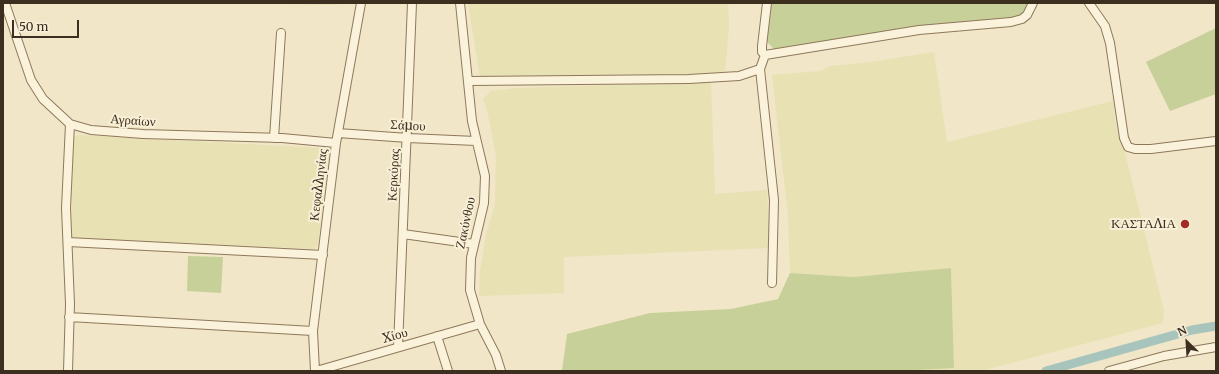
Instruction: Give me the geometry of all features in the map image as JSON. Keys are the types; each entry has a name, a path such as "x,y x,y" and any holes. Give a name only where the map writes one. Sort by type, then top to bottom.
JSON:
{"street":[{"name":"Αγραίων","path":"5,3 25,67 34,84 43,98 70,124 91,130 136,134 274,138 336,143"},
{"name":"Κεφαλληνίας","path":"316,371 313,331 336,143 362,3"},
{"name":"Κερκύρας","path":"398,347 408,138 412,3"},
{"name":"Ζακύνθου","path":"460,3 476,141 484,172 485,191 474,244 470,271 470,290 480,324 496,355 501,371"},
{"path":"765,55 762,52 762,46 767,3"},
{"path":"765,55 919,30 1011,22 1027,15 1033,3"},
{"path":"1089,3 1105,26 1110,43 1124,138 1128,147 1135,150 1151,149 1216,141"},
{"path":"274,138 281,33"},
{"path":"765,55 760,69 774,200 772,283"},
{"path":"469,81 704,79 736,77 760,69"},
{"path":"68,371 69,317 66,188 70,124"},
{"name":"Σάμου","path":"338,132 408,138 476,141"},
{"path":"403,234 474,244"},
{"path":"68,242 323,255"},
{"path":"69,317 313,331"},
{"name":"Χίου","path":"316,371 480,324"},
{"path":"437,336 448,371"},
{"path":"1109,371 1164,356 1216,347"}],"shaded area":[{"path":"247,3 342,3 332,5"},
{"path":"468,3 728,3 729,26 725,74 480,78"},
{"path":"934,52 947,142 1113,101 1117,132 1125,153 1164,311 1163,323 981,371 896,371 954,367 951,268 853,277 790,273 788,216 772,75 820,71 831,66 870,62"},
{"path":"711,82 715,194 767,190 770,248 564,257 564,293 479,296 480,271 486,235 495,204 496,156 487,110 483,99 491,91 516,88"},
{"path":"78,135 322,148 327,151 328,160 318,244 314,249 71,238 73,139"}],"green space":[{"path":"771,3 1030,3 1024,13 1015,18 930,25 774,49 766,39"},
{"path":"1216,28 1216,94 1170,111 1146,62"},
{"path":"188,256 223,257 221,293 187,291"},
{"path":"951,268 954,368 896,371 562,371 567,334 650,313 731,309 778,299 790,273 853,277"}],"waterway":[{"path":"1046,371 1192,330 1216,326"}],"place":[{"name":"ΚΑΣΤΑΛΙΑ","path":"1185,224"}]}
